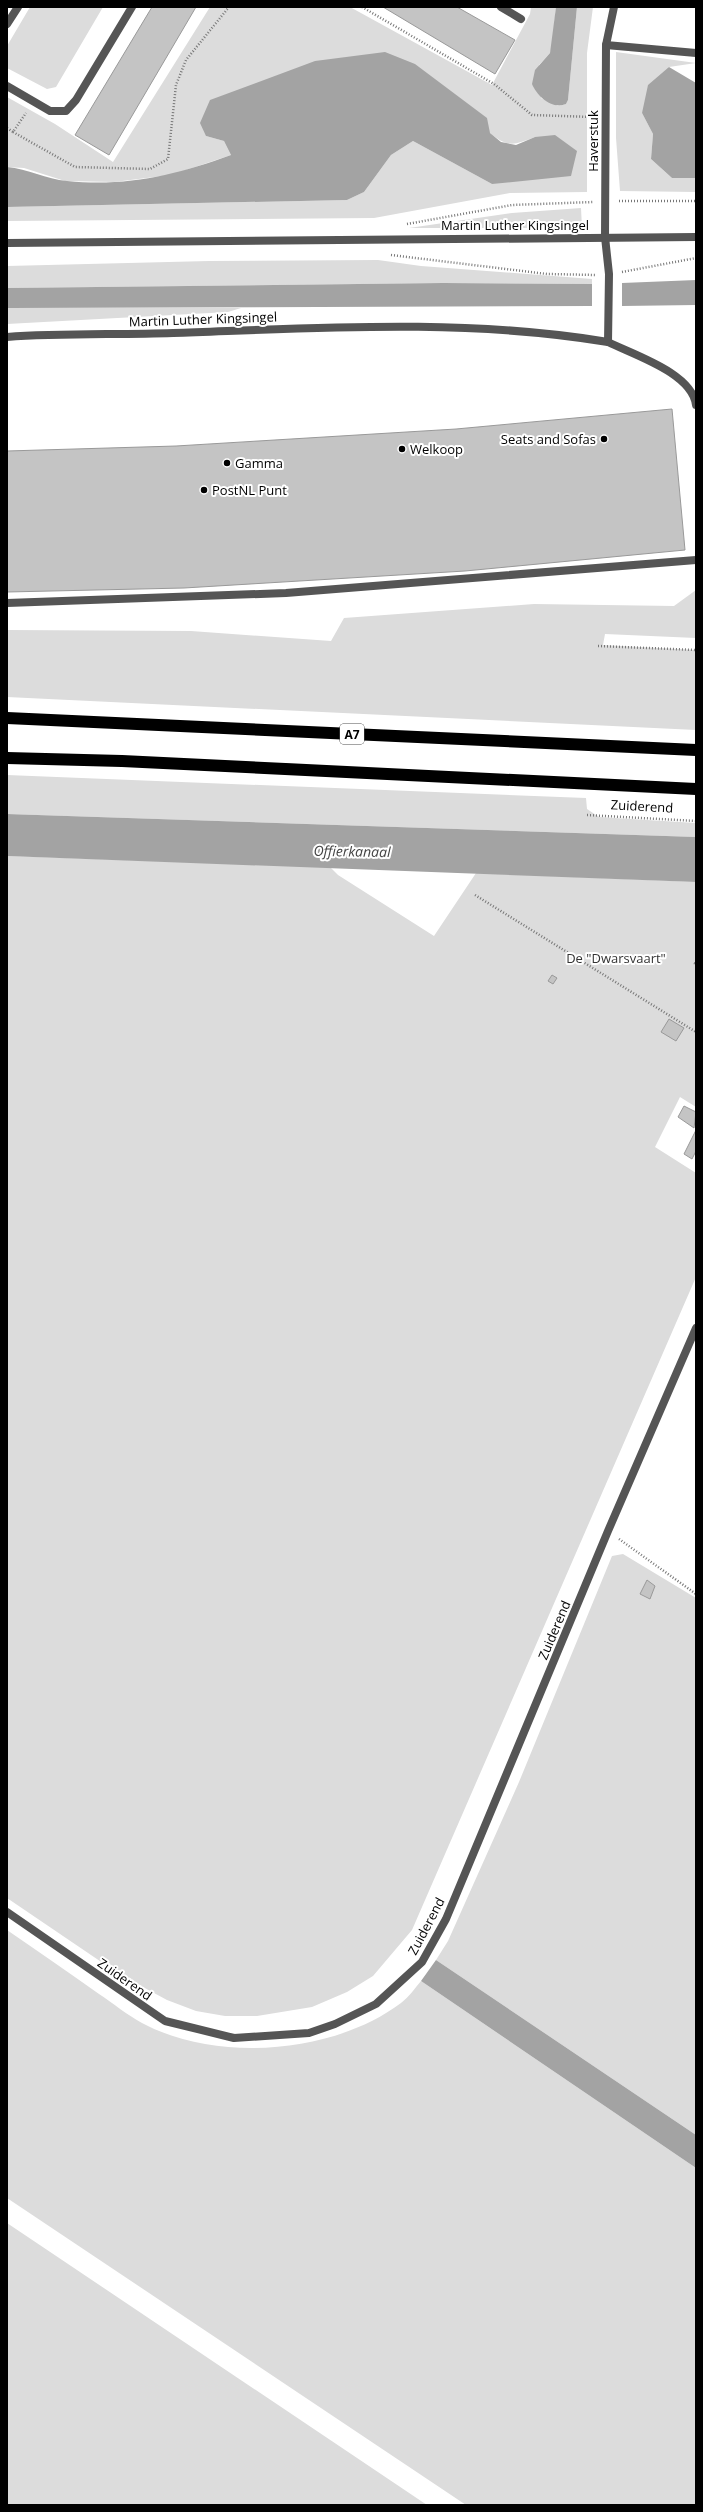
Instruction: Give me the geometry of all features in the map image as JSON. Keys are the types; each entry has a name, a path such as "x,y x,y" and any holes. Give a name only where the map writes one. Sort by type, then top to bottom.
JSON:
{"highway":[{"name":"A7","path":"7,718 696,750"},
{"path":"7,758 138,762 696,789"}],"street":[{"path":"7,24 18,7"},
{"path":"7,86 50,111 66,111 76,100 132,7"},
{"path":"501,7 521,19"},
{"name":"Haverstuk","path":"605,237 606,45 614,7"},
{"path":"606,45 696,53"},
{"path":"605,237 696,237"},
{"name":"Martin Luther Kingsingel","path":"7,243 605,237 609,274 608,342 515,331 405,328 264,329 7,337"},
{"path":"608,342 680,377 696,402"},
{"path":"7,603 286,593 696,560"},
{"name":"Zuiderend","path":"7,1912 165,2021 234,2038 308,2033 335,2024 376,2004 422,1962 446,1919 608,1531 696,1328"}],"path":[{"path":"7,128 75,167 150,169 168,160 176,85 186,60 229,7"},
{"path":"362,7 494,84 532,115 605,117"},
{"path":"13,132 34,102"},
{"path":"405,225 512,205 606,201 696,201"},
{"path":"375,239 383,250 391,255 547,274 581,276 609,274 696,258"},
{"path":"598,646 696,650"},
{"name":"Zuiderend","path":"587,815 696,821"},
{"path":"475,895 696,1032"},
{"path":"608,1531 696,1594"}],"green space":[{"path":"30,7 103,7 56,87 47,89 7,68 7,46"},
{"path":"210,7 350,7 492,85 530,14 531,7 556,7 552,47 550,53 539,65 541,98 558,106 566,104 568,100 577,7 593,7 587,53 587,192 510,193 374,218 7,221 7,207 347,200 364,192 391,155 413,141 492,184 535,137 511,144 496,138 490,133 206,136 224,141 231,155 171,175 114,182 65,181 24,168 7,167 7,97 55,124 113,162"},
{"path":"616,52 696,63 669,67 642,113 653,134 651,159 672,178 696,178 696,192 620,191 616,138"},
{"path":"581,208 582,228 409,228 512,213"},
{"path":"378,260 421,266 592,279 592,284 443,283 7,288 7,266 209,261"},
{"path":"7,308 241,308 228,312 7,324"},
{"path":"696,590 696,638 605,634 603,645 696,650 696,730 7,697 7,630 191,631 331,641 344,618 534,604 674,606"},
{"path":"7,775 586,798 587,809 599,817 696,823 696,837 7,814"},
{"name":"De \"Dwarsvaart\"","path":"7,856 330,867 338,875 434,936 476,873 696,882 696,1107 680,1097 655,1147 696,1173 696,1277 412,1930 373,1976 347,1992 312,2007 257,2016 225,2016 196,2011 167,2000 119,1974 7,1898"},
{"path":"623,1554 696,1598 696,2135 436,1960 448,1941 519,1782 612,1556"},
{"path":"7,1930 136,2020 172,2036 205,2044 239,2048 274,2047 309,2042 342,2033 373,2020 401,2003 421,1981 696,2168 696,2505 466,2505 7,2198"},
{"path":"7,2223 427,2505 7,2505"}],"water":[{"path":"556,7 577,7 568,100 566,104 561,105 555,105 546,101 537,93 532,84 535,70 550,53"},
{"path":"385,52 415,64 487,118 490,133 501,142 516,145 535,137 555,135 577,151 571,176 492,184 413,141 391,155 364,192 347,200 7,207 7,167 59,180 110,182 151,178 171,174 211,162 231,155 224,141 206,136 200,123 210,100 315,61"},
{"path":"669,67 696,83 696,178 672,178 651,159 653,134 642,113 648,85"},
{"path":"696,280 696,305 622,306 622,283"},
{"path":"443,283 592,284 592,306 7,308 7,288"},
{"name":"Offierkanaal","path":"7,814 696,837 696,882 7,856"},
{"path":"436,1960 696,2135 696,2168 421,1981"}],"building":[{"path":"152,7 196,7 109,155 75,135"},
{"path":"383,7 457,7 515,40 495,74"},
{"path":"672,409 685,550 465,571 184,588 7,592 7,451 176,446 456,429"},
{"path":"552,975 557,978 553,984 548,981"},
{"path":"669,1019 684,1028 676,1041 661,1032"},
{"path":"684,1106 696,1112 694,1128 678,1117"},
{"path":"696,1130 696,1151 692,1159 684,1154"},
{"path":"647,1580 655,1586 650,1599 640,1594"}],"place":[{"name":"Seats and Sofas","path":"604,439"},
{"name":"Welkoop","path":"402,449"},
{"name":"Gamma","path":"227,463"},
{"name":"PostNL Punt","path":"204,490"}]}
